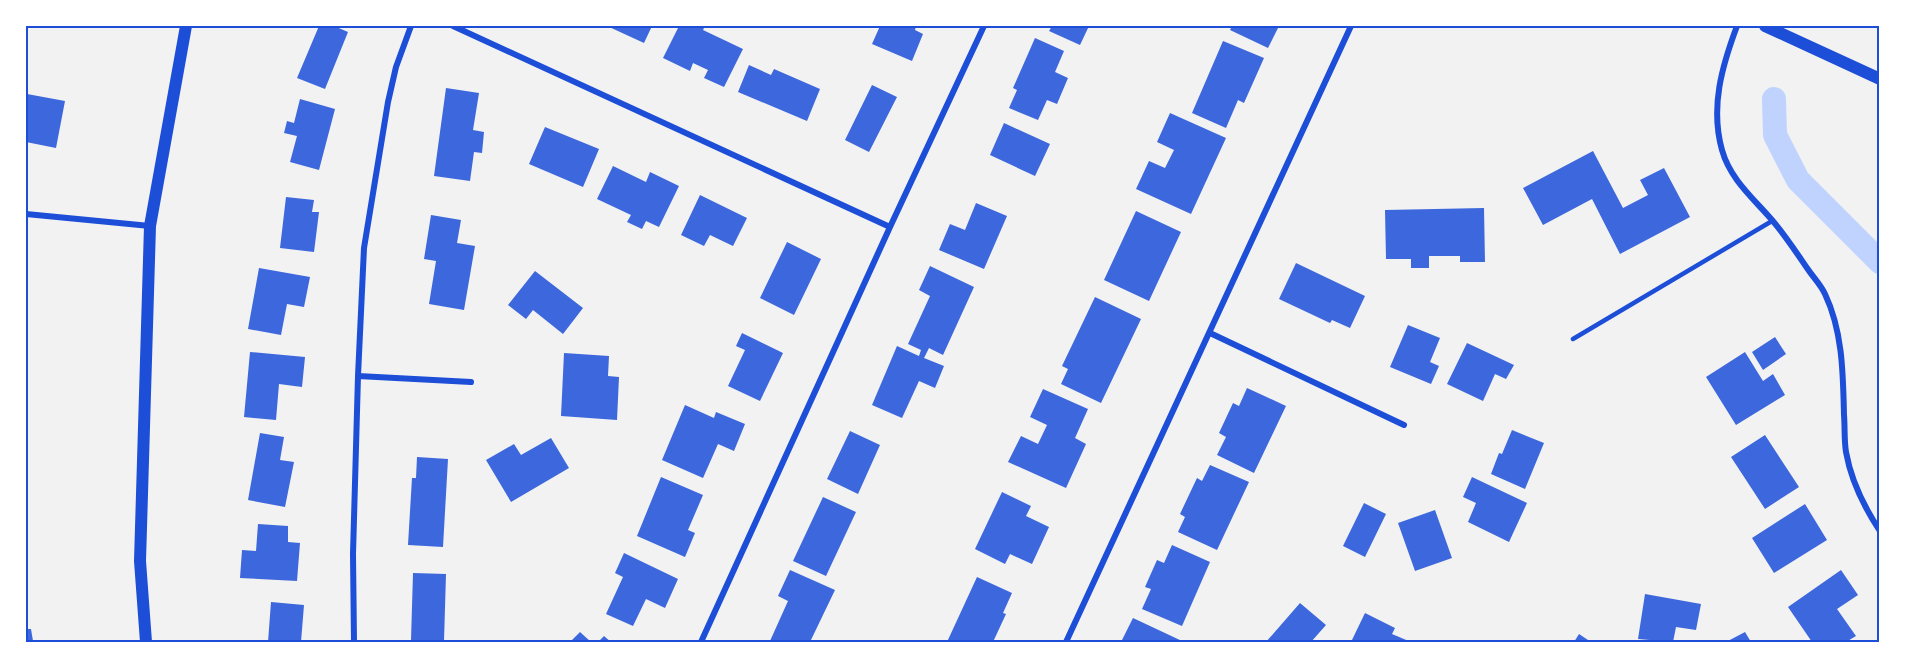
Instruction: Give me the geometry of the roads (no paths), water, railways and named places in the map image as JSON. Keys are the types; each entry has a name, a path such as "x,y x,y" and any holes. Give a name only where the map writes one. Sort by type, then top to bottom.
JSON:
{"main road":[{"path":"146,642 140,561 150,226 186,26"},
{"path":"1765,26 1880,79"}],"street":[{"path":"354,642 353,554 364,248 388,102 396,67 411,26"},
{"path":"453,26 890,227"},
{"path":"701,642 984,26"},
{"path":"1066,642 1351,26"},
{"path":"1737,26 1722,68 1717,102 1719,134 1728,166 1737,181 1772,221 1825,293 1833,316 1842,361 1848,458 1865,509 1880,531"},
{"path":"26,214 150,226"},
{"path":"1210,333 1404,425"},
{"path":"358,376 471,382"}],"lane":[{"path":"1573,339 1772,221"}],"waterway":[{"path":"1774,99 1775,135 1798,180 1880,262"}]}
